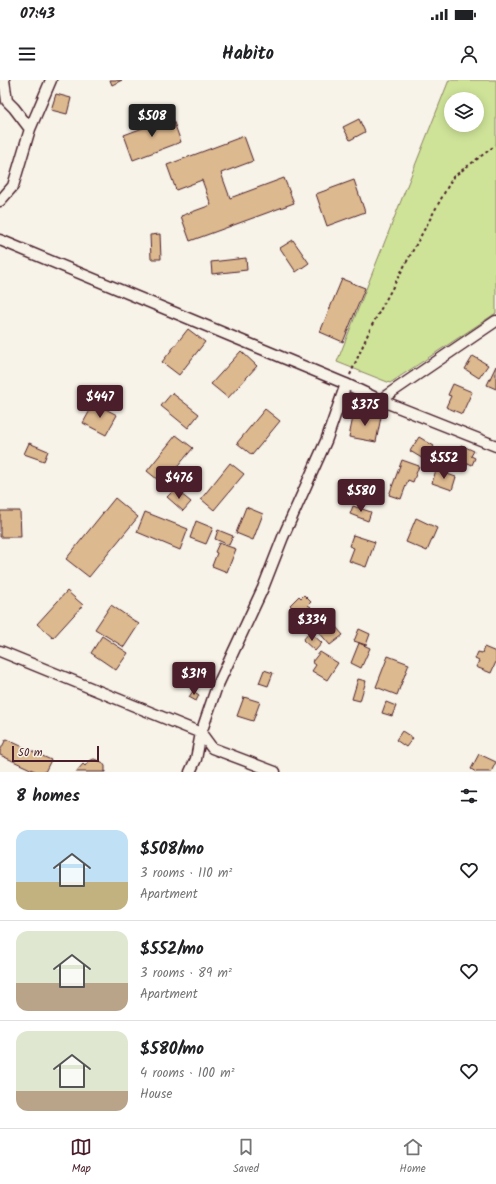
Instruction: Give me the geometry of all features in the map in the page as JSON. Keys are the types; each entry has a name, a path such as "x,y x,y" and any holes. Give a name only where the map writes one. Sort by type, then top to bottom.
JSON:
{"street":[{"path":"4,80 6,101 14,108 30,129"},
{"path":"0,201 13,186 30,129 51,80"},
{"path":"0,240 346,384 380,400 496,446"},
{"path":"380,400 496,321"},
{"path":"190,772 196,758 201,733 216,689 263,588 282,537 326,441 346,384"},
{"path":"0,651 201,733 212,748 275,772"}],"path":[{"path":"346,384 371,327 453,177 496,146"}],"green space":[{"path":"449,80 496,80 496,313 390,383 337,362 444,93 444,132 484,132 484,92 444,92"}],"building":[{"path":"110,80 122,80 112,85"},
{"path":"56,94 71,98 67,114 51,110"},
{"path":"172,117 181,142 133,160 124,135"},
{"path":"359,119 365,132 350,140 343,127"},
{"path":"244,136 253,161 221,173 230,198 284,178 294,203 190,241 181,216 211,205 202,180 176,190 167,165"},
{"path":"354,180 365,212 327,226 316,194"},
{"path":"160,234 161,259 151,259 150,235"},
{"path":"293,240 309,263 296,272 280,248"},
{"path":"246,258 247,270 212,274 211,262"},
{"path":"342,279 365,288 343,342 320,332"},
{"path":"188,329 205,342 179,375 162,362"},
{"path":"241,351 257,366 228,398 211,384"},
{"path":"473,356 488,365 479,378 465,369"},
{"path":"496,366 496,389 487,385"},
{"path":"453,384 472,392 462,414 446,407 451,396 448,395"},
{"path":"172,393 199,414 188,428 161,406"},
{"path":"94,403 117,415 106,435 83,423"},
{"path":"265,409 280,421 252,455 237,443"},
{"path":"354,412 381,417 376,442 349,437"},
{"path":"176,435 193,448 163,484 147,471"},
{"path":"419,437 434,446 425,460 410,451"},
{"path":"29,443 48,451 44,461 24,454"},
{"path":"461,445 474,451 471,456 475,458 472,465 468,463 464,471 452,465"},
{"path":"402,460 419,466 413,482 408,480 401,499 389,495"},
{"path":"230,463 244,474 214,510 201,499"},
{"path":"436,470 456,477 452,490 432,483"},
{"path":"175,489 191,502 183,511 167,497"},
{"path":"115,498 138,517 89,577 66,559"},
{"path":"353,506 371,512 368,521 350,514"},
{"path":"246,507 263,514 253,540 236,533"},
{"path":"0,511 20,511 21,537 0,537"},
{"path":"145,512 188,529 180,550 137,532"},
{"path":"416,518 437,528 427,551 406,542"},
{"path":"196,521 213,528 206,544 190,538"},
{"path":"218,530 233,536 229,545 215,539"},
{"path":"353,535 375,542 366,567 349,561 354,548 349,546"},
{"path":"219,543 236,549 227,572 212,566 217,553 215,552"},
{"path":"67,591 83,605 53,638 37,624"},
{"path":"304,595 311,602 308,605 311,607 301,616 290,605 299,596 301,598"},
{"path":"111,605 139,624 124,647 95,629"},
{"path":"328,622 334,629 336,627 343,635 330,645 318,631"},
{"path":"359,629 370,634 366,645 354,641"},
{"path":"310,632 322,643 315,651 303,640"},
{"path":"102,636 128,653 116,670 91,653"},
{"path":"359,643 370,648 361,668 351,663"},
{"path":"484,647 496,652 496,662 491,673 476,667 479,661 475,659 478,652 482,653"},
{"path":"320,652 338,663 327,680 312,671 316,665 312,662"},
{"path":"388,656 409,664 397,695 376,687"},
{"path":"264,670 273,673 268,686 259,683"},
{"path":"358,679 366,681 360,701 352,699"},
{"path":"193,691 199,695 196,701 189,697"},
{"path":"244,697 260,702 253,721 237,716"},
{"path":"386,702 396,706 392,716 382,713"},
{"path":"402,731 413,738 406,747 396,740"},
{"path":"6,739 51,760 45,772 37,772 0,755 0,751"},
{"path":"479,754 496,762 491,772 476,772 471,769"},
{"path":"94,759 102,762 105,766 105,772 76,772 83,764 85,766 89,761"}]}
